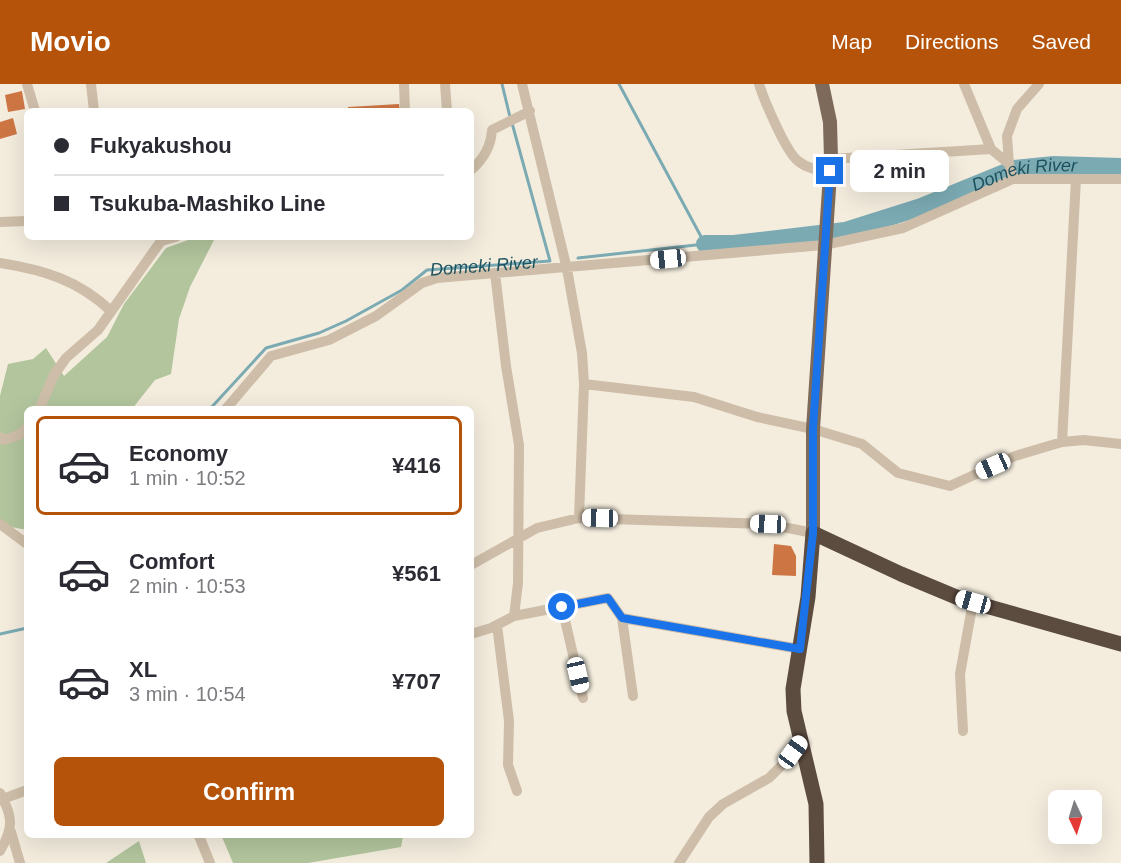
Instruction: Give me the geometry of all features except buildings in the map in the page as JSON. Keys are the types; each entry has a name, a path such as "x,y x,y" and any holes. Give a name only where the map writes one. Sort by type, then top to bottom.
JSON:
{"highway":[{"path":"817,863 816,804 794,711 793,689 800,649 813,533 929,587 973,602 1121,644"}],"main road":[{"path":"813,533 813,429 831,122 822,84"}],"street":[{"path":"27,84 34,108"},
{"path":"92,84 94,108"},
{"path":"404,84 405,108"},
{"path":"446,84 447,108"},
{"path":"522,84 578,319 584,384 579,518"},
{"path":"759,84 766,104 796,160 812,169 830,165 991,150"},
{"path":"964,84 991,150 1009,164"},
{"path":"1013,179 1006,136 1017,109 1039,84"},
{"path":"474,167 482,159 492,142 492,130 530,111"},
{"path":"228,406 271,356 329,340 376,316 429,280 567,269 903,228 1013,179 1121,179"},
{"path":"1062,442 1076,179"},
{"path":"0,222 24,221"},
{"path":"41,406 54,375 66,358 98,330 161,241 165,240"},
{"path":"0,263 59,276 97,298 111,311"},
{"path":"495,273 506,366 519,445 518,583 514,616"},
{"path":"584,384 694,397 757,417 813,429 862,444 898,473 950,486 1015,456 1062,442 1084,440 1121,444"},
{"path":"0,437 4,440 19,435 24,431"},
{"path":"474,563 537,528 579,518 768,524 813,533"},
{"path":"0,524 24,542"},
{"path":"474,633 514,616 608,598 622,618 633,696"},
{"path":"963,731 960,674 973,602"},
{"path":"562,607 583,698"},
{"path":"622,618 800,649"},
{"path":"496,625 509,721 508,765 517,792"},
{"path":"679,863 709,817 723,804 769,778 784,763 801,740"},
{"path":"20,863 11,832 9,815 1,797 24,791"},
{"path":"0,851 11,832"},
{"path":"201,838 210,863"}],"green space":[{"path":"188,240 214,240 190,287 179,319 171,374 155,380 134,406 24,406 24,529 0,525 0,396 8,364 33,359 46,348 64,376 107,337 124,304 166,248"},
{"path":"222,838 403,838 401,847 308,863 233,863"},
{"path":"139,841 146,863 106,863"}],"waterway":[{"name":"Domeki River","path":"502,84 510,117"},
{"path":"578,258 705,244 619,84"},
{"name":"Domeki River","path":"213,406 266,348 319,333 346,321 402,290 427,270 550,261 512,123"},
{"name":"Domeki River","path":"705,244 734,244 845,231 921,207 1014,169 1054,165 1121,167"},
{"name":"Domeki River","path":"0,634 24,629"}],"route":[{"path":"562,607 608,598 622,618 800,649 811,569 813,429 830,171"}]}
